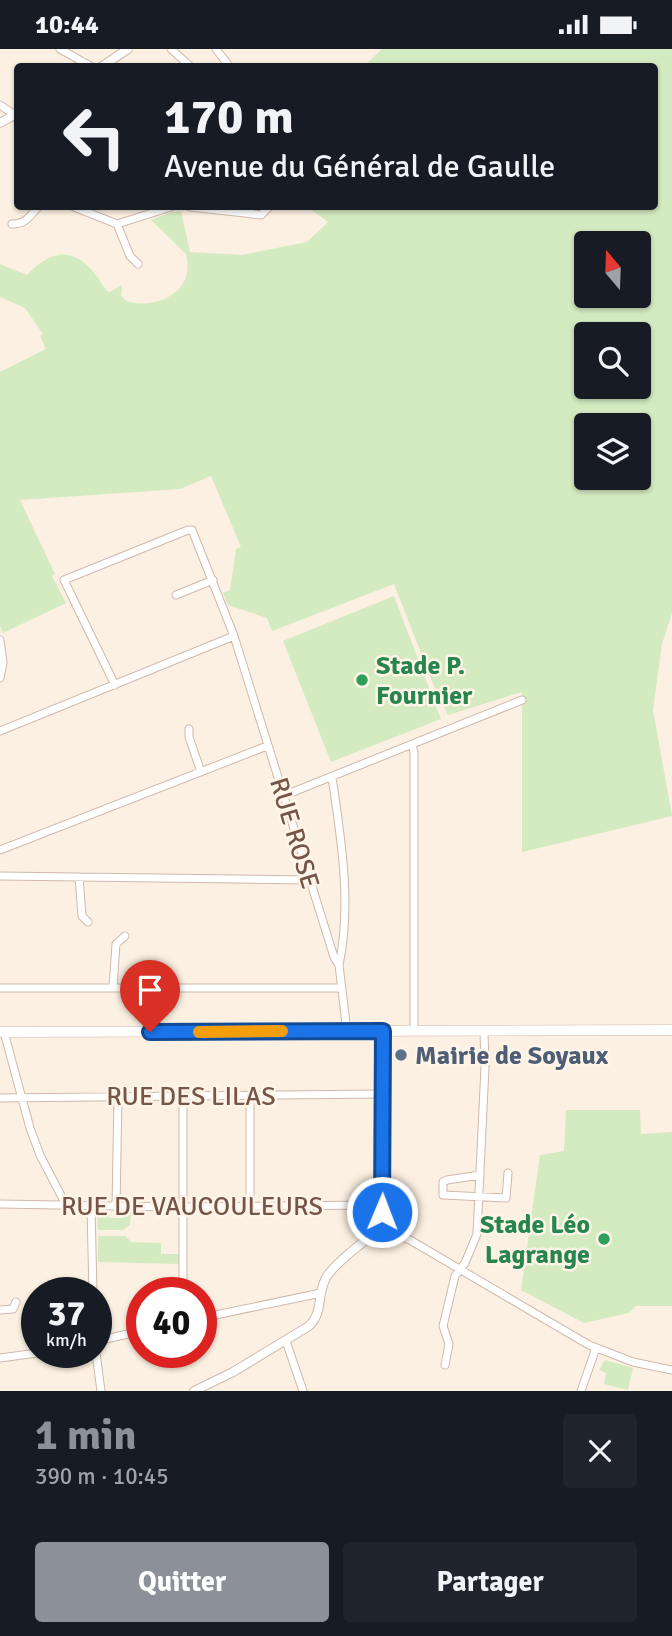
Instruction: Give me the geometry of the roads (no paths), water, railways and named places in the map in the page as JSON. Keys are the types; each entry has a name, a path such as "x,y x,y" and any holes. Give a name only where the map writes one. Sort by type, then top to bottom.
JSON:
{"main road":[{"path":"2,1032 672,1030"}],"street":[{"path":"60,49 85,63"},
{"path":"107,63 128,49"},
{"path":"171,49 187,63"},
{"path":"215,49 227,63"},
{"path":"12,224 27,220 35,210"},
{"path":"93,210 117,224 130,256 138,264"},
{"path":"117,224 161,210"},
{"path":"218,210 261,215 266,210"},
{"path":"245,213 248,210"},
{"name":"RUE ROSE","path":"115,685 64,580 192,530 234,636 309,880 339,965 347,1031"},
{"path":"176,595 213,580"},
{"path":"0,731 234,636"},
{"path":"0,640 3,662 0,678"},
{"path":"283,796 522,700"},
{"path":"189,729 189,737 201,772"},
{"path":"412,745 414,1031"},
{"path":"0,850 267,746"},
{"path":"332,777 346,909 345,936 339,965"},
{"path":"0,876 309,880"},
{"path":"79,877 82,916 88,922"},
{"path":"113,988 116,944 125,936"},
{"path":"0,988 340,988"},
{"path":"382,1230 383,1031"},
{"path":"444,1365 449,1344 443,1326 455,1276 477,1234 484,1031"},
{"path":"2,1032 40,1155 67,1207"},
{"name":"RUE DES LILAS","path":"0,1098 383,1094"},
{"path":"116,1207 118,1096"},
{"path":"183,1096 183,1277"},
{"path":"250,1096 250,1206"},
{"path":"480,1175 443,1182 443,1195 506,1198 508,1173"},
{"name":"RUE DE VAUCOULEURS","path":"0,1204 67,1207 369,1206 382,1212"},
{"path":"91,1207 93,1277"},
{"path":"194,1391 286,1341 316,1318 328,1275 371,1235 382,1230 410,1240 461,1268 596,1348 632,1362 672,1370"},
{"path":"217,1315 321,1293"},
{"path":"0,1310 13,1309 16,1301"},
{"path":"286,1341 303,1391"},
{"path":"581,1391 596,1348"},
{"path":"0,1358 21,1355"},
{"path":"98,1368 101,1391"}],"place":[{"name":"Stade P. Fournier","path":"362,680"},
{"name":"Mairie de Soyaux","path":"401,1055"},
{"name":"Stade Léo Lagrange","path":"604,1239"}]}
